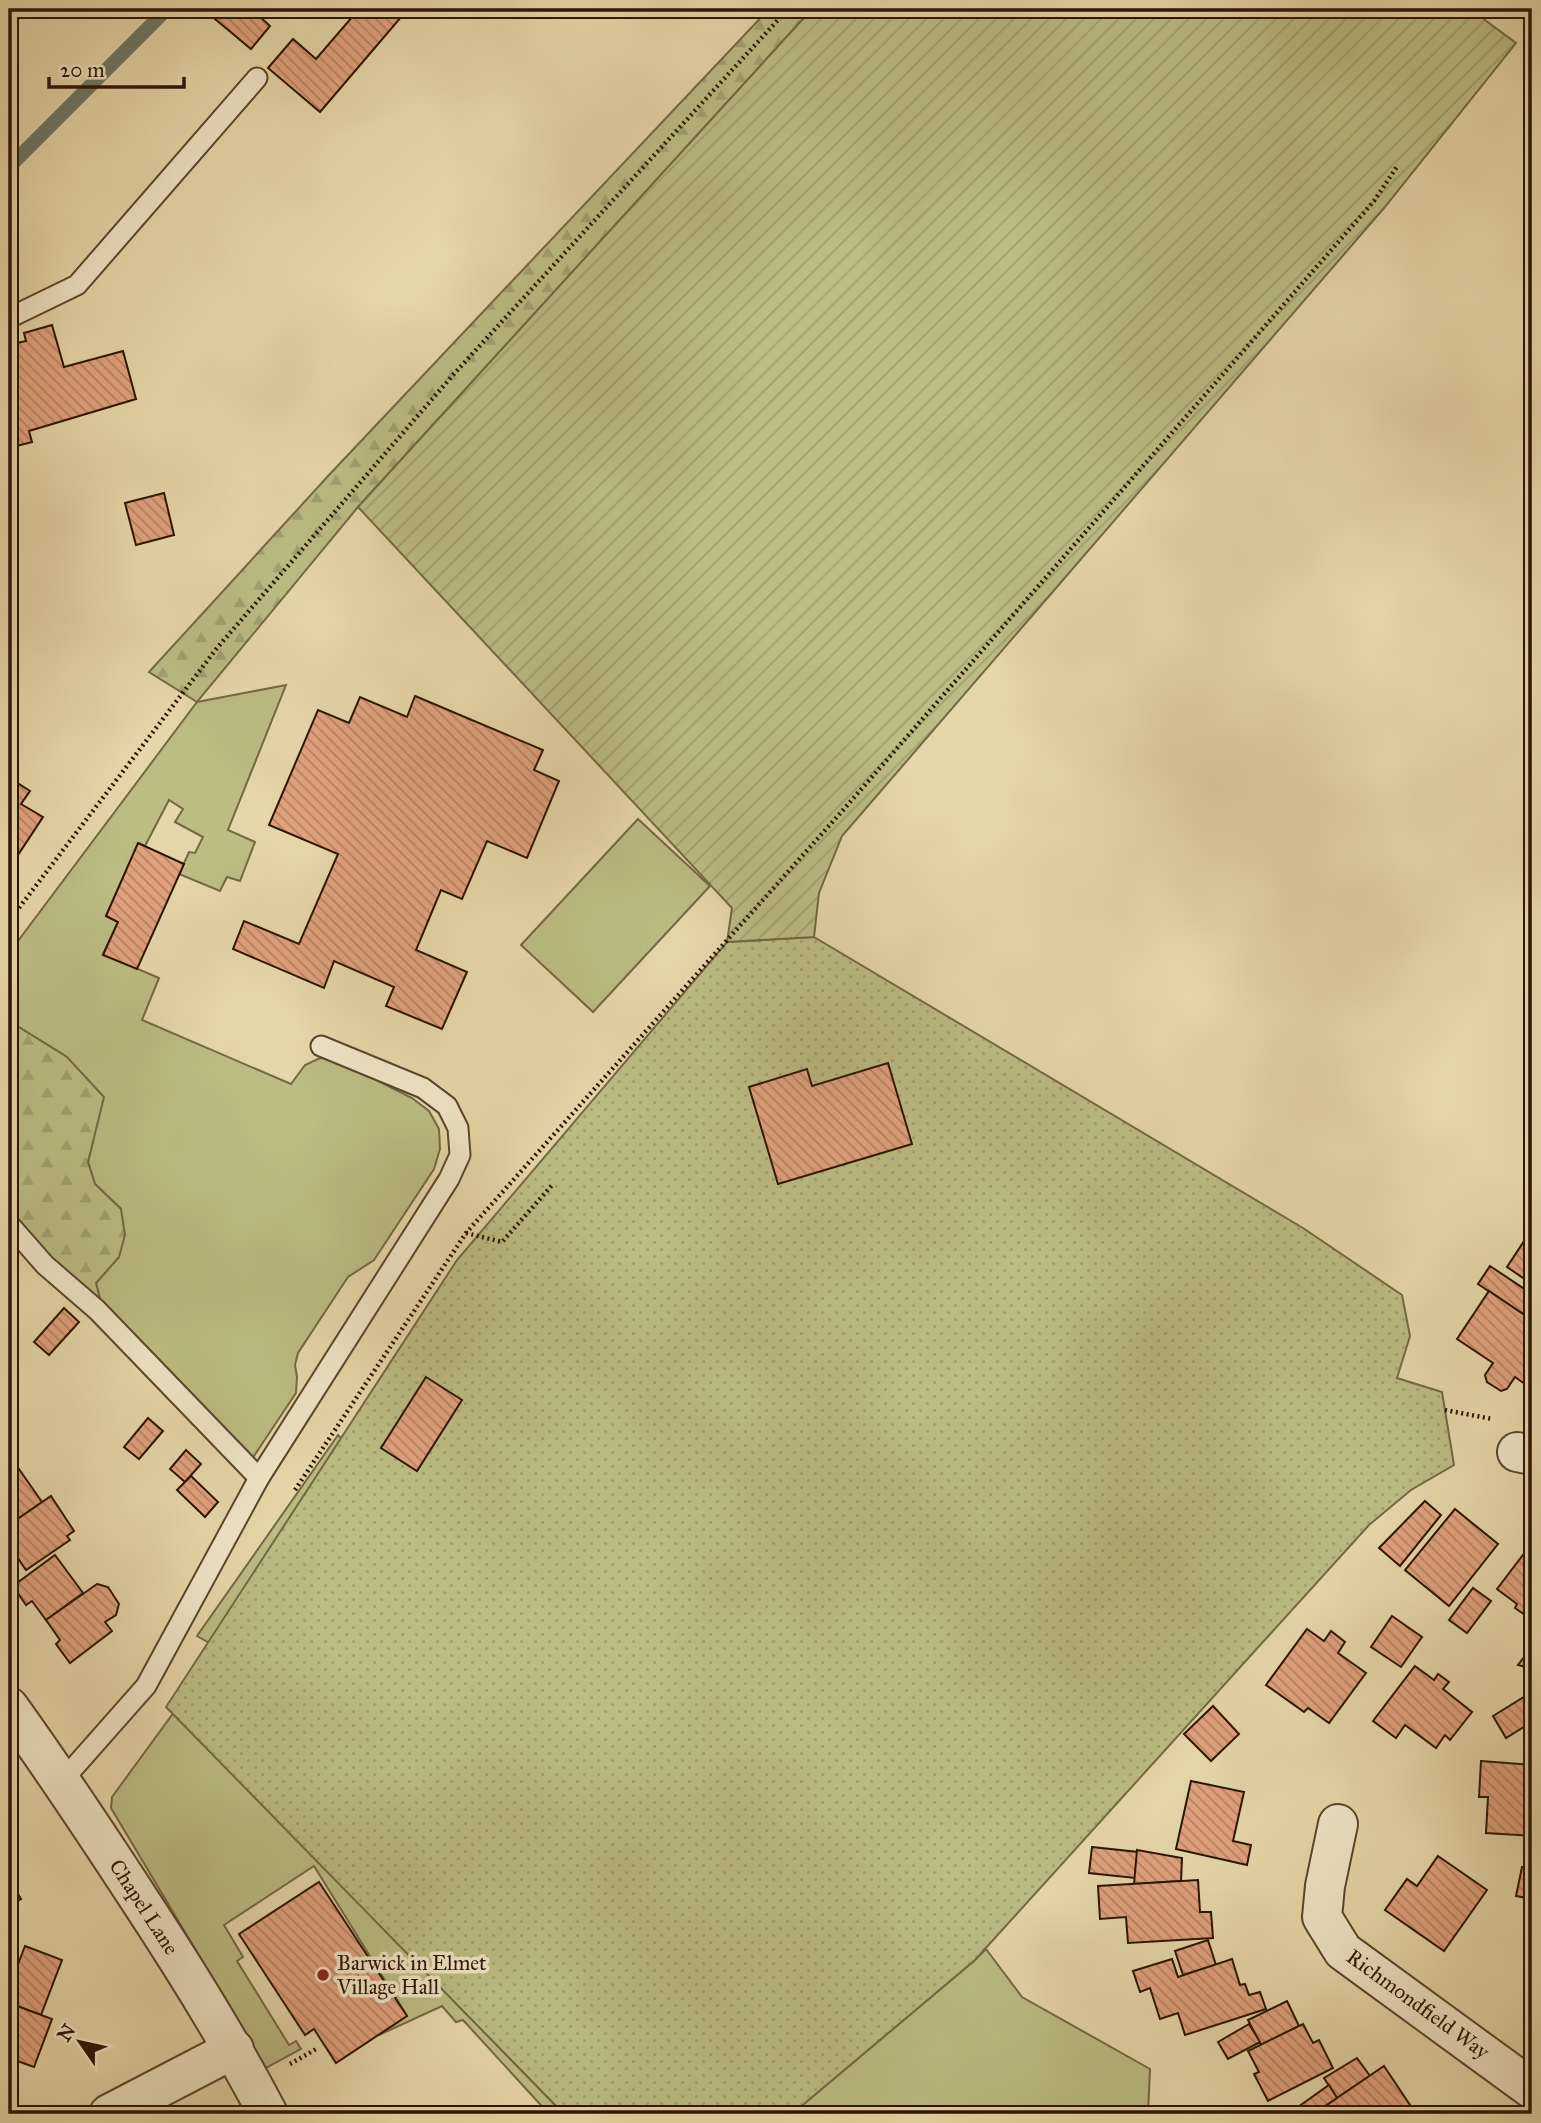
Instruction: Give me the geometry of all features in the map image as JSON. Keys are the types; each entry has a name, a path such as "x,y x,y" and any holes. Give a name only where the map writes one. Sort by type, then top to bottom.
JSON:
{"street":[{"name":"Chapel Lane","path":"9,1707 62,1781 234,2049 268,2114"},
{"name":"Richmondfield Way","path":"1347,1819 1325,1886 1322,1917 1343,1951 1532,2089"},
{"path":"109,2114 234,2049"}],"lane":[{"path":"9,318 77,285 257,78"},
{"path":"62,1781 146,1686 260,1478 449,1179 460,1154 458,1128 447,1106 423,1088 321,1046"},
{"path":"9,1224 45,1265 97,1310 260,1478"}],"path":[{"path":"9,921 217,648 453,375 788,9"},
{"path":"291,1495 466,1233 862,788 1374,201 1398,165"},
{"path":"466,1233 502,1241 553,1184"}],"green space":[{"path":"769,9 812,9 358,507 197,702 149,672 329,475"},
{"path":"812,9 1470,9 1516,43 1384,208 842,836 819,893 814,937 727,942 732,908 358,507"},
{"path":"286,685 228,830 255,842 240,881 227,877 220,891 179,874 189,852 195,853 203,837 175,822 183,809 169,800 145,846 138,844 106,916 118,922 103,954 159,978 142,1020 291,1084 305,1065 320,1058 335,1059 412,1098 429,1111 439,1129 440,1149 434,1169 374,1260 348,1277 298,1353 295,1365 296,1393 252,1459 101,1303 96,1283 119,1257 121,1209 95,1184 88,1162 93,1141 67,1057 9,1021 9,953 197,702"},
{"path":"638,819 710,886 593,1012 521,945"},
{"path":"814,937 1303,1228 1402,1295 1410,1336 1397,1378 1442,1392 1454,1465 1411,1490 1369,1525 975,1960 792,2114 564,2114 166,1707 457,1260 727,942"},
{"path":"9,1021 67,1057 104,1097 88,1162 95,1184 121,1209 125,1235 119,1257 96,1283 101,1303 97,1310 9,1213"},
{"path":"338,1435 416,1513 453,2000 564,2114 549,2114 463,2020 456,2022 442,2006 379,2035 407,2016 314,1866 224,1925 243,1957 237,1961 289,2045 296,2041 301,2049 266,2068 111,1808 112,1797 220,1649 197,1636"},
{"path":"986,1949 1022,1997 1150,2069 1148,2114 792,2114 975,1960"}],"building":[{"path":"203,9 261,9 257,14 270,26 251,49"},
{"path":"359,9 408,9 320,112 268,68 293,39 316,59"},
{"path":"52,325 64,367 123,351 136,399 29,431 32,442 9,448 9,345 26,341 24,333"},
{"path":"164,493 174,535 136,545 125,503"},
{"path":"415,696 543,750 534,770 559,781 527,858 487,841 462,899 441,890 416,950 467,972 442,1029 386,1006 394,987 334,961 324,988 233,949 244,921 299,944 338,854 269,825 318,710 349,723 360,697 407,717"},
{"path":"16,782 30,791 21,804 43,817 14,861 9,857 9,784 13,787"},
{"path":"138,843 184,864 137,969 103,955 118,922 106,916"},
{"path":"888,1063 912,1144 778,1184 749,1087 807,1069 812,1086"},
{"path":"1532,1229 1532,1284 1507,1267"},
{"path":"1490,1266 1532,1294 1532,1320 1478,1284"},
{"path":"1489,1291 1532,1320 1532,1382 1529,1387 1515,1377 1507,1389 1501,1391 1487,1382 1485,1375 1493,1363 1457,1339"},
{"path":"64,1308 79,1322 49,1355 34,1342"},
{"path":"426,1377 462,1400 417,1471 381,1448"},
{"path":"148,1418 163,1431 139,1459 124,1447"},
{"path":"186,1450 201,1464 185,1482 170,1469"},
{"path":"14,1462 42,1502 9,1525 9,1465"},
{"path":"191,1476 218,1502 205,1517 177,1490"},
{"path":"51,1496 74,1531 67,1536 70,1540 26,1570 13,1551 18,1548 9,1535 9,1525"},
{"path":"1425,1501 1441,1515 1400,1566 1379,1548"},
{"path":"1455,1509 1498,1544 1449,1606 1405,1570"},
{"path":"1532,1543 1532,1620 1515,1608 1517,1604 1497,1589"},
{"path":"55,1555 83,1593 46,1620 32,1601 26,1605 13,1586"},
{"path":"97,1584 108,1587 119,1604 116,1615 105,1622 112,1631 70,1663 56,1644 60,1640 46,1620"},
{"path":"1473,1588 1491,1601 1467,1633 1449,1620"},
{"path":"1392,1616 1422,1637 1401,1667 1371,1647"},
{"path":"1307,1629 1324,1641 1331,1631 1345,1642 1338,1653 1366,1673 1329,1723 1308,1708 1304,1712 1266,1685"},
{"path":"1532,1647 1532,1669 1518,1665"},
{"path":"1415,1666 1434,1680 1438,1674 1449,1682 1443,1689 1472,1712 1450,1740 1445,1735 1436,1748 1405,1725 1396,1738 1373,1721"},
{"path":"1527,1695 1532,1703 1532,1722 1506,1738 1493,1716"},
{"path":"1213,1706 1239,1734 1211,1761 1184,1734"},
{"path":"1481,1761 1532,1765 1532,1836 1486,1833 1488,1797 1479,1797"},
{"path":"1191,1781 1244,1792 1233,1841 1251,1845 1247,1865 1176,1849"},
{"path":"1092,1847 1138,1852 1135,1878 1089,1873"},
{"path":"1137,1850 1182,1858 1181,1881 1134,1884"},
{"path":"1438,1856 1487,1890 1444,1951 1385,1910 1407,1879 1417,1886"},
{"path":"1522,1867 1532,1868 1532,1899 1516,1896"},
{"path":"9,1879 21,1899 9,1907"},
{"path":"1198,1880 1200,1912 1211,1912 1213,1938 1128,1943 1126,1917 1100,1919 1098,1886"},
{"name":"Barwick in Elmet Village Hall","path":"319,1882 407,2016 336,2063 314,2029 305,2035 239,1934"},
{"path":"1208,1940 1216,1965 1183,1975 1175,1951"},
{"path":"25,1946 62,1960 41,2015 9,2003 9,1988"},
{"path":"1172,1959 1178,1977 1232,1959 1240,1985 1245,1984 1249,1995 1260,1992 1266,2009 1185,2035 1178,2013 1160,2019 1150,1988 1140,1992 1133,1971"},
{"path":"1287,2001 1299,2026 1261,2045 1248,2020"},
{"path":"9,2003 52,2019 34,2067 9,2058"},
{"path":"1249,2024 1260,2042 1228,2059 1218,2042"},
{"path":"1303,2024 1313,2043 1319,2040 1333,2068 1268,2101 1254,2074 1259,2072 1248,2051"},
{"path":"1357,2058 1370,2076 1337,2098 1324,2078"},
{"path":"1384,2066 1416,2114 1325,2114 1321,2109"},
{"path":"1329,2085 1337,2098 1313,2114 1303,2114 1298,2107"}],"waterway":[{"path":"9,167 167,9"}],"place":[{"name":"Barwick in Elmet Village Hall","path":"323,1975"}]}
